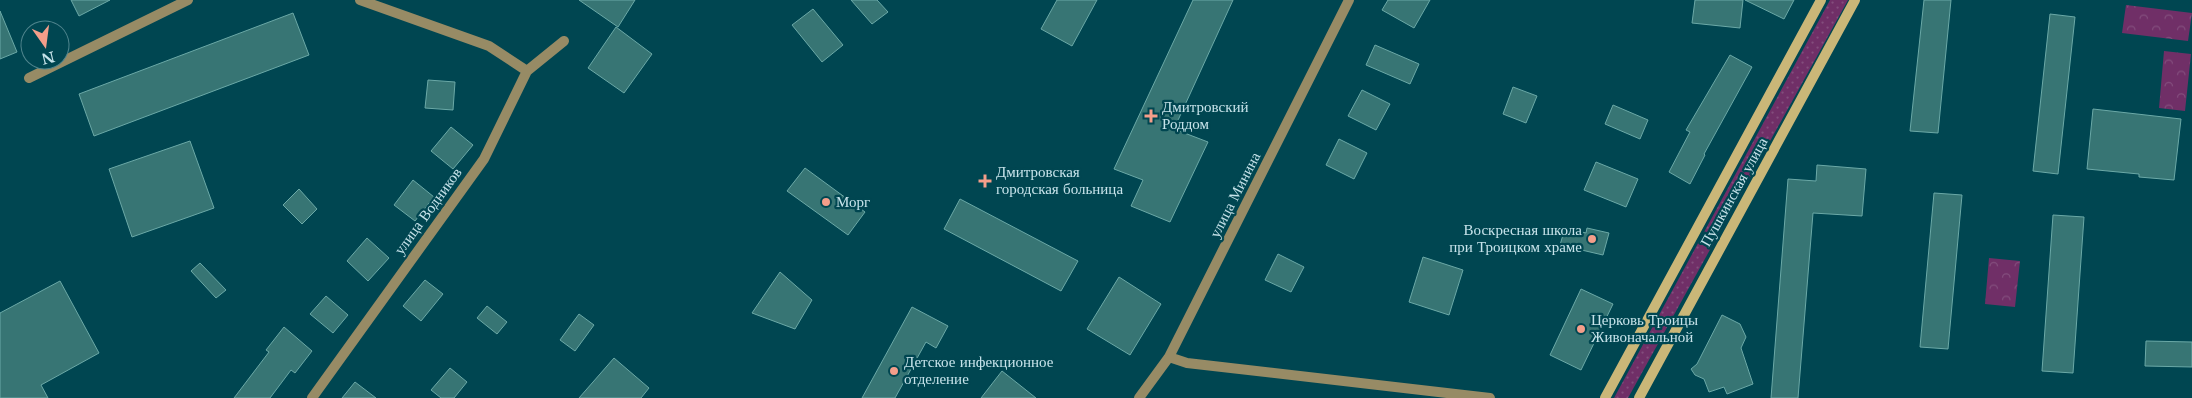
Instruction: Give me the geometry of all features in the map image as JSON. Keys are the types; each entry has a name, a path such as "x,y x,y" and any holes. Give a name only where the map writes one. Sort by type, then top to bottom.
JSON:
{"main road":[{"name":"Пушкинская улица","path":"1605,398 1821,0"},
{"name":"Пушкинская улица","path":"1638,398 1855,0"}],"street":[{"path":"29,78 188,0"},
{"path":"360,0 489,46 528,70"},
{"name":"улица Минина","path":"1139,398 1169,358 1349,0"},
{"name":"улица Водников","path":"312,398 484,159 528,70 564,41"},
{"path":"1169,358 1187,363 1490,398"}],"green space":[{"path":"1830,0 1848,0 1628,398 1614,398"},
{"path":"2126,5 2192,13 2188,41 2122,33"},
{"path":"2164,51 2191,54 2185,111 2159,108"},
{"path":"1989,258 2020,261 2015,307 1985,304"}],"building":[{"path":"71,0 110,0 79,16"},
{"path":"579,0 635,0 618,27"},
{"path":"851,0 877,0 888,12 872,24"},
{"path":"1057,0 1097,0 1072,46 1041,29"},
{"path":"1193,0 1233,0 1174,129 1208,142 1170,222 1131,206 1143,180 1114,169"},
{"path":"1388,0 1430,0 1414,28 1382,10"},
{"path":"1695,0 1743,0 1740,28 1692,23"},
{"path":"1745,0 1794,0 1784,19"},
{"path":"1924,0 1951,0 1938,133 1910,131"},
{"path":"813,9 843,45 822,62 792,25"},
{"path":"0,11 17,52 0,59"},
{"path":"293,13 309,55 94,136 79,94"},
{"path":"2050,14 2075,17 2058,174 2033,171"},
{"path":"616,27 652,54 624,93 588,68"},
{"path":"1375,45 1419,64 1410,84 1366,65"},
{"path":"1730,55 1752,67 1704,154 1690,184 1669,172 1690,132 1686,130"},
{"path":"428,80 455,82 453,110 425,108"},
{"path":"1513,87 1537,96 1526,123 1503,114"},
{"path":"1362,90 1390,104 1376,130 1348,116"},
{"path":"1613,105 1648,120 1640,139 1605,124"},
{"path":"2093,109 2181,119 2174,180 2139,177 2139,174 2087,169"},
{"path":"451,127 473,145 453,169 431,151"},
{"path":"1339,139 1367,153 1354,179 1326,165"},
{"path":"190,141 214,208 132,237 109,169"},
{"path":"1596,162 1638,179 1626,207 1584,190"},
{"path":"1817,165 1866,169 1862,216 1813,213 1798,398 1771,398 1788,179 1816,181"},
{"name":"Морг","path":"805,168 865,212 848,235 787,191"},
{"path":"413,180 434,197 415,221 394,205"},
{"path":"299,189 317,209 302,224 283,205"},
{"path":"1934,193 1962,195 1948,349 1920,347"},
{"path":"960,199 1078,261 1061,291 944,229"},
{"path":"2053,215 2084,217 2073,373 2042,371"},
{"path":"1565,228 1586,233 1587,228 1609,233 1603,255 1560,245"},
{"path":"367,238 389,258 368,281 347,261"},
{"path":"1278,254 1304,267 1291,292 1265,280"},
{"path":"1423,257 1463,270 1449,315 1409,302"},
{"path":"200,263 226,290 216,298 191,271"},
{"path":"780,272 812,300 795,329 752,313"},
{"path":"1119,277 1161,304 1130,355 1087,329"},
{"path":"425,280 443,294 421,321 403,306"},
{"path":"60,281 99,353 41,385 48,398 0,398 0,313"},
{"name":"Церковь Троицы Живоначальной","path":"1581,289 1613,304 1581,370 1550,355"},
{"path":"326,296 348,315 333,333 310,314"},
{"path":"487,306 507,322 497,334 477,318"},
{"name":"Детское инфекционное отделение","path":"912,307 948,326 936,348 926,342 895,398 862,398"},
{"path":"579,314 594,325 575,351 560,340"},
{"path":"1722,315 1740,324 1746,337 1741,348 1753,384 1727,394 1724,387 1709,392 1704,379 1695,375 1691,369 1697,364"},
{"path":"284,327 312,351 295,373 291,370 270,398 234,398 269,352 266,350"},
{"path":"2146,341 2192,342 2192,367 2145,366"},
{"path":"614,358 649,388 641,398 579,398"},
{"path":"450,368 467,382 454,398 441,398 431,390"},
{"path":"1002,371 1036,398 981,398"},
{"path":"355,382 376,398 342,398"}],"place":[{"name":"Дмитровский Роддом","path":"1151,116"},
{"name":"Дмитровская городская больница","path":"985,181"},
{"name":"Морг","path":"826,202"},
{"name":"Воскресная школа при Троицком храме","path":"1592,239"},
{"name":"Церковь Троицы Живоначальной","path":"1581,329"},
{"name":"Детское инфекционное отделение","path":"894,371"}]}
